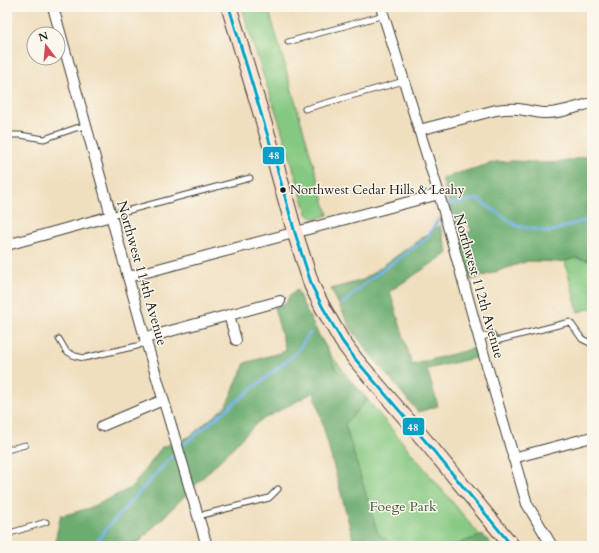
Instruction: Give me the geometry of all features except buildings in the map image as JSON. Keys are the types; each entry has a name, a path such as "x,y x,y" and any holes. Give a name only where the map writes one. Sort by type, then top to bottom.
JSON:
{"main road":[{"path":"229,7 295,233 312,286 322,306 342,341 356,360 512,546"}],"street":[{"name":"Northwest 114th Avenue","path":"52,7 145,340 207,546"},
{"name":"Northwest 112th Avenue","path":"383,11 439,194 527,504 552,546"},
{"path":"419,130 507,108 552,113 592,103"},
{"path":"128,277 439,194"},
{"path":"7,245 111,216"},
{"path":"145,340 280,300"},
{"path":"229,315 236,340"},
{"path":"102,426 163,400"},
{"path":"513,458 592,437"}],"lane":[{"path":"288,42 383,11"},
{"path":"305,110 404,81"},
{"path":"7,135 20,135 44,139 86,126"},
{"path":"111,216 250,178"},
{"path":"479,338 492,334 496,341 570,322 582,340 590,343"},
{"path":"58,339 66,351 75,356 84,358 136,346 145,340"},
{"path":"7,450 25,445"},
{"path":"198,516 269,498 278,490"},
{"path":"7,534 46,522"}],"green space":[{"path":"242,7 268,7 328,215 319,218 312,218 307,214"},
{"path":"592,155 592,261 576,258 560,262 528,261 471,280 459,237 472,231 466,220 455,225 442,178 496,162 563,162"},
{"path":"440,225 448,253 390,291 412,365 475,348 479,357 427,369 438,406 418,412 367,351 349,325 331,289 363,280"},
{"path":"576,258 592,261 592,308 578,312 565,261"},
{"path":"297,290 336,369 368,399 345,424 378,534 395,545 413,546 355,546 314,392 258,422 135,546 54,546 61,514 62,516 89,508 131,488 162,447 189,437 226,406 245,363 286,351 274,307 286,304 289,296"},
{"name":"Foege Park","path":"311,322 333,358 489,546 372,546"},
{"path":"483,535 493,546 452,546"}],"waterway":[{"path":"446,205 477,199 517,226 549,232 583,221 592,220"},
{"path":"342,304 369,280 427,238 438,220"},
{"path":"183,445 296,353 310,333"},
{"path":"94,546 107,528 172,456"}],"transit line":[{"name":"48","path":"229,7 295,233 312,286 322,306 342,341 356,360 512,546"}],"place":[{"name":"Northwest Cedar Hills & Leahy","path":"283,190"}]}
